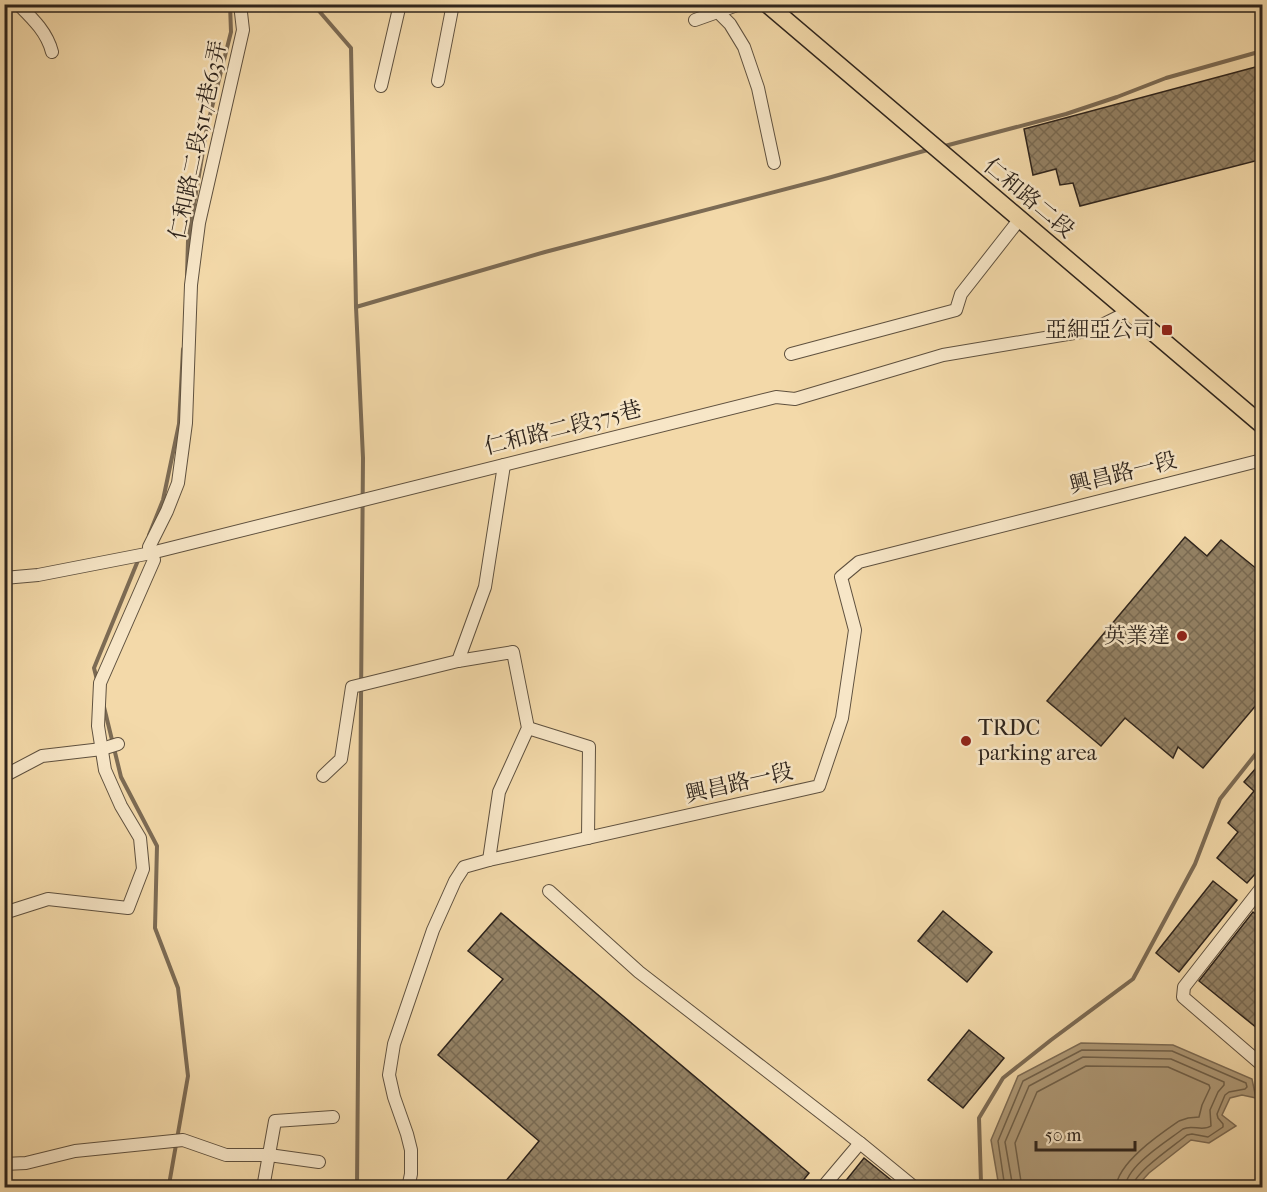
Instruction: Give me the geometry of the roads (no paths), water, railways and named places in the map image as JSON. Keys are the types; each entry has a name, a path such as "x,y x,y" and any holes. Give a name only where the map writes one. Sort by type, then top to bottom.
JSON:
{"main road":[{"name":"仁和路二段","path":"770,5 1019,220 1263,425"}],"street":[{"path":"18,4 43,30 52,52"},
{"name":"仁和路二段517巷63弄","path":"4,913 48,899 128,908 143,869 140,838 121,806 105,770 109,746 98,726 100,683 154,560 144,555 178,483 186,423 191,285 199,223 243,30 240,4"},
{"path":"381,86 400,4"},
{"path":"438,81 453,4"},
{"path":"695,20 740,4"},
{"path":"719,13 730,24 744,47 758,88 774,163"},
{"path":"791,354 956,310 961,294 1019,220"},
{"name":"仁和路二段375巷","path":"4,578 38,575 144,555 776,397 795,399 943,355 1092,330 1128,312"},
{"name":"興昌路一段","path":"408,1188 411,1174 411,1150 389,1075 394,1044 433,930 455,880 464,867 819,786 842,718 855,630 841,578 859,562 1263,460"},
{"path":"458,661 485,587 504,465"},
{"path":"323,776 341,759 352,687 458,661 513,652 528,728 499,792 489,860"},
{"path":"528,728 589,747 588,838"},
{"path":"4,776 42,756 109,746"},
{"path":"1263,886 1184,987 1183,997 1263,1065"},
{"path":"549,891 639,972 915,1188"},
{"path":"263,1188 275,1121 333,1117"},
{"path":"4,1164 26,1163 75,1151 183,1140 226,1155 269,1155 319,1162"},
{"path":"822,1188 860,1143"},
{"path":"1259,1188 1263,1183"}],"water":[{"path":"1081,1043 1173,1045 1252,1079 1256,1098 1242,1095 1230,1098 1222,1115 1236,1126 1209,1143 1191,1140 1149,1173 1136,1187 999,1187 991,1140 1018,1076"}],"waterway":[{"path":"187,275 188,241 207,127 231,32 230,4"},
{"path":"313,4 351,48 356,307 363,458 357,1188"},
{"path":"941,147 1066,114 1166,78 1262,51"},
{"path":"356,307 545,252 931,149"},
{"path":"149,535 163,500 179,424 183,349"},
{"path":"97,680 94,668 139,558"},
{"path":"104,707 121,777 157,846 155,928 178,988 188,1076 170,1188"},
{"path":"985,1188 981,1183 979,1118 1003,1078 1133,979 1195,864 1220,799 1262,746"}],"place":[{"name":"亞細亞公司","path":"1167,330"},
{"name":"英業達","path":"1182,636"},
{"name":"TRDC parking area","path":"966,741"}]}
